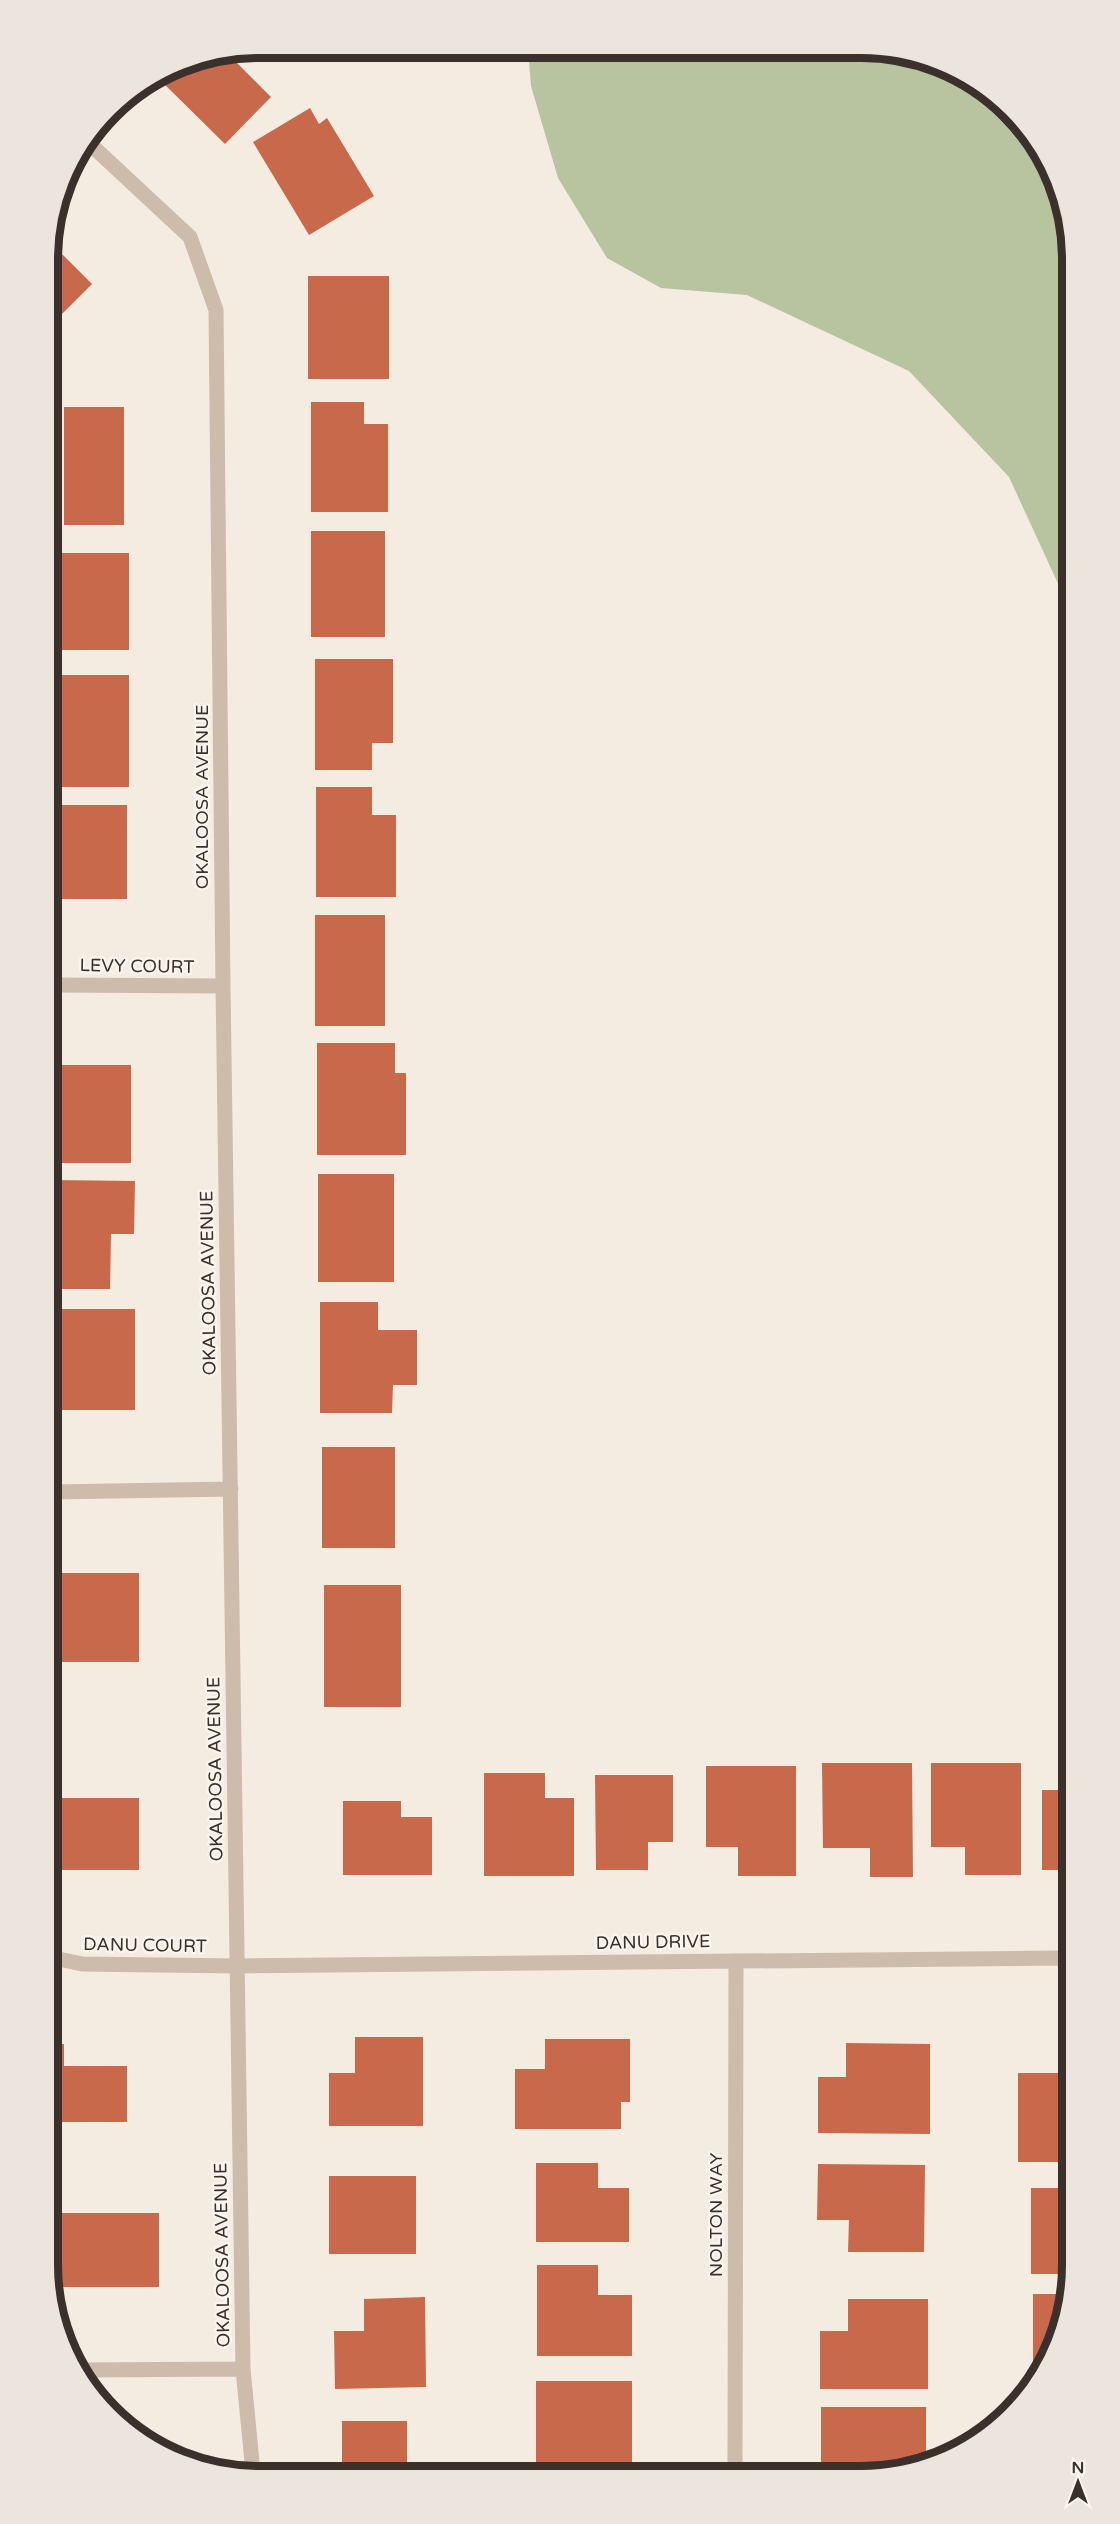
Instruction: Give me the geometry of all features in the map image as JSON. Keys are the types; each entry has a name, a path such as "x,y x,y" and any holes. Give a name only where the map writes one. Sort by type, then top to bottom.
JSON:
{"street":[{"name":"OKALOOSA AVENUE","path":"93,147 190,237 216,310 236,1966 243,2369 252,2465"},
{"name":"LEVY COURT","path":"59,985 223,986"},
{"path":"58,1492 231,1488"},
{"name":"DANU DRIVE","path":"236,1966 1061,1958"},
{"name":"DANU COURT","path":"58,1959 82,1964 236,1966"},
{"name":"NOLTON WAY","path":"735,2466 736,1961"},
{"path":"88,2370 243,2369"}],"green space":[{"path":"529,58 861,58 900,62 925,69 950,79 993,108 1012,127 1035,159 1055,207 1060,233 1062,259 1062,592 1009,477 909,371 747,295 661,288 607,258 558,178 531,86"}],"building":[{"path":"234,60 271,97 225,144 163,83 207,65"},
{"path":"310,108 319,124 327,118 374,196 309,235 253,142"},
{"path":"59,251 92,284 59,317"},
{"path":"308,276 389,276 389,379 308,379"},
{"path":"311,402 364,402 364,424 388,424 388,512 311,512"},
{"path":"64,407 124,407 124,525 64,525"},
{"path":"311,531 385,531 385,637 311,637"},
{"path":"59,553 129,553 129,650 59,650"},
{"path":"315,659 393,659 393,743 372,743 372,770 315,770"},
{"path":"59,675 129,675 129,787 59,787"},
{"path":"316,787 372,787 372,815 396,815 396,897 316,897"},
{"path":"59,805 127,805 127,899 59,899"},
{"path":"315,915 385,915 385,1026 315,1026"},
{"path":"317,1043 395,1043 395,1073 406,1073 406,1155 317,1155"},
{"path":"59,1065 131,1065 131,1163 59,1163"},
{"path":"318,1174 394,1174 394,1282 318,1282"},
{"path":"59,1180 135,1181 134,1234 111,1234 110,1289 58,1289"},
{"path":"320,1302 378,1302 378,1330 417,1330 417,1385 393,1385 392,1413 320,1413"},
{"path":"58,1309 135,1309 135,1410 58,1410"},
{"path":"322,1447 395,1447 395,1548 322,1548"},
{"path":"58,1573 139,1573 139,1662 58,1662"},
{"path":"324,1585 401,1585 401,1707 324,1707"},
{"path":"822,1763 912,1763 913,1877 870,1877 870,1848 823,1848"},
{"path":"931,1763 1021,1763 1021,1875 965,1875 965,1847 931,1847"},
{"path":"706,1766 796,1766 796,1876 738,1876 738,1847 706,1847"},
{"path":"484,1773 545,1773 545,1798 574,1798 574,1876 484,1876"},
{"path":"595,1775 673,1775 673,1842 648,1842 648,1870 596,1870"},
{"path":"1042,1790 1061,1790 1061,1870 1042,1870"},
{"path":"58,1798 139,1798 139,1870 58,1870"},
{"path":"343,1801 401,1801 401,1817 432,1817 432,1875 343,1875"},
{"path":"355,2037 423,2037 423,2126 329,2126 329,2073 355,2073"},
{"path":"545,2039 630,2039 630,2102 621,2102 621,2129 515,2129 515,2069 545,2069"},
{"path":"846,2043 930,2044 930,2134 818,2133 818,2077 846,2077"},
{"path":"58,2044 64,2044 64,2066 127,2066 127,2122 58,2122"},
{"path":"1018,2073 1061,2073 1061,2162 1018,2162"},
{"path":"536,2163 598,2163 598,2188 629,2188 629,2242 536,2242"},
{"path":"818,2164 925,2165 924,2252 848,2252 849,2220 817,2220"},
{"path":"329,2176 416,2176 416,2254 329,2254"},
{"path":"1031,2188 1061,2188 1061,2274 1031,2274"},
{"path":"58,2213 159,2213 159,2287 60,2287"},
{"path":"537,2265 598,2265 598,2295 632,2295 632,2356 537,2356"},
{"path":"1033,2294 1059,2294 1051,2329 1033,2368"},
{"path":"425,2297 426,2387 335,2389 334,2331 364,2331 364,2299"},
{"path":"848,2299 928,2299 928,2389 820,2389 820,2331 848,2331"},
{"path":"536,2381 632,2381 632,2466 536,2466"},
{"path":"821,2407 926,2407 926,2455 887,2464 861,2466 849,2466 849,2462 821,2462"},
{"path":"342,2421 407,2421 407,2466 342,2466"}]}
